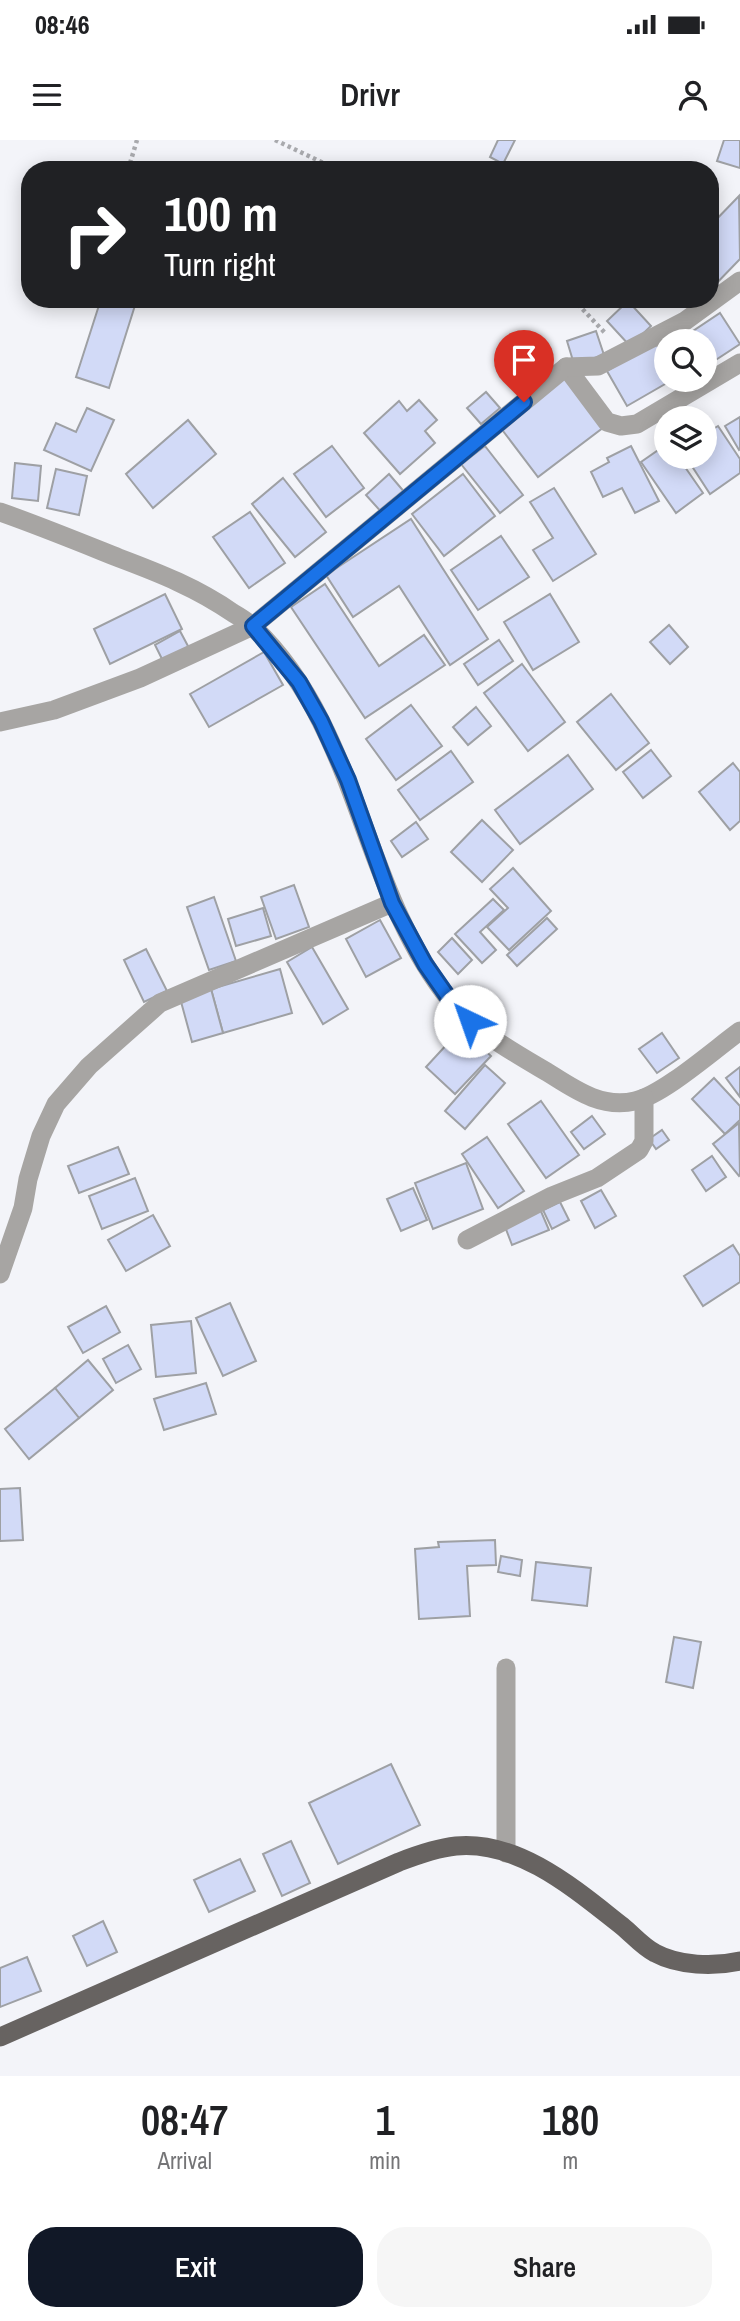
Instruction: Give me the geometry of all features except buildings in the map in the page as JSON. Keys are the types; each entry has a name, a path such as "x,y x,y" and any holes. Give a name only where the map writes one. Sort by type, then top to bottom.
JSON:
{"main road":[{"path":"0,2037 399,1862 430,1851 458,1846 494,1849 527,1861 573,1889 655,1953 676,1961 695,1964 740,1961"}],"street":[{"path":"719,296 740,281"},
{"path":"0,722 54,710 140,678 253,626 566,367 598,366 685,321 703,308"},
{"path":"566,367 607,422 627,426 637,425 740,363"},
{"path":"0,512 186,584 253,626 299,682 321,721 348,780 392,903 425,964 450,1000 470,1021 514,1053 591,1098 619,1103 644,1098 676,1079 740,1031"},
{"path":"0,1274 23,1208 40,1136 56,1104 89,1066 160,1003 392,903"},
{"path":"467,1240 552,1196 597,1178 639,1150 644,1142 644,1098"},
{"path":"506,1668 506,1853"}],"path":[{"path":"131,161 137,140"},
{"path":"275,140 319,161"},
{"path":"581,308 623,353"}],"route":[{"path":"470,1021 450,1000 425,964 392,903 348,780 321,721 299,682 253,626 524,402"}]}
